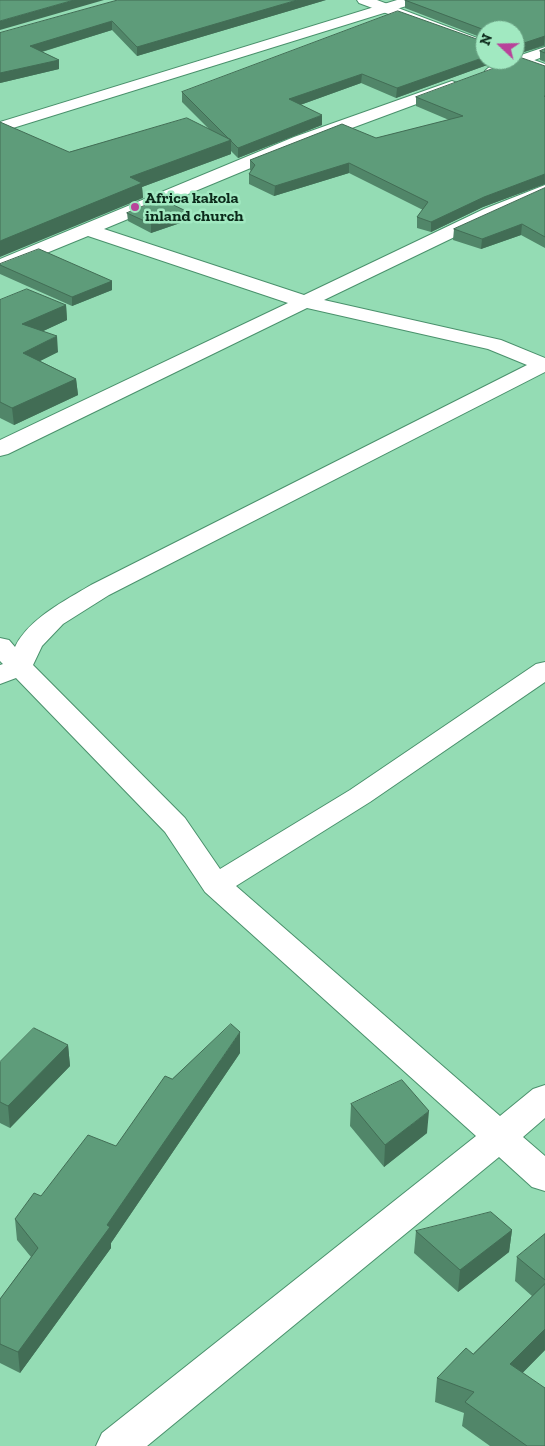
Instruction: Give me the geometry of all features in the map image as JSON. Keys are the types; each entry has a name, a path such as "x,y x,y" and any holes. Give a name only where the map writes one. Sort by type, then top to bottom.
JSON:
{"street":[{"path":"364,0 475,42"},
{"path":"0,127 411,0"},
{"path":"525,56 545,51"},
{"path":"525,61 545,69"},
{"path":"0,266 300,142 492,70"},
{"path":"0,449 490,213 545,190"},
{"path":"89,230 306,302 494,344 544,365"},
{"path":"544,365 100,590 54,619 30,643 7,662 175,825 216,885 545,1176"},
{"path":"216,885 360,796 545,670"},
{"path":"117,1446 545,1098"}],"building":[{"path":"0,0 74,0 0,21"},
{"path":"118,0 297,0 137,47 112,21 30,46 59,60 0,73 0,33"},
{"path":"405,0 545,0 545,36 525,43 525,20 475,20 475,26"},
{"path":"398,11 475,38 475,61 397,88 362,74 289,99 322,115 238,148 182,92"},
{"path":"525,59 545,66 545,174 484,197 431,222 417,217 428,202 349,163 275,186 249,174 255,165 250,160 342,124 376,138 463,116 416,97 489,70 525,70"},
{"path":"187,118 231,140 130,177 142,183 0,241 0,122 69,152"},
{"path":"545,188 545,237 522,224 482,239 454,229"},
{"path":"161,199 188,212 151,224 127,213"},
{"path":"39,249 112,281 72,297 0,265"},
{"path":"27,289 66,305 22,324 57,336 23,353 76,379 12,408 0,402 0,300"},
{"path":"231,1024 240,1032 107,1225 110,1227 18,1352 0,1344 0,1299 38,1248 15,1219 34,1193 41,1196 88,1135 116,1146 165,1076 172,1079"},
{"path":"34,1028 68,1045 8,1106 0,1102 0,1062"},
{"path":"402,1080 429,1111 385,1145 351,1104"},
{"path":"491,1212 512,1230 460,1270 416,1231"},
{"path":"545,1234 545,1280 517,1257"},
{"path":"545,1284 545,1329 510,1364 545,1388 545,1446 527,1446 465,1402 474,1392 437,1378 466,1348 473,1354"}],"place":[{"name":"Africa kakola inland church","path":"135,207"}]}
